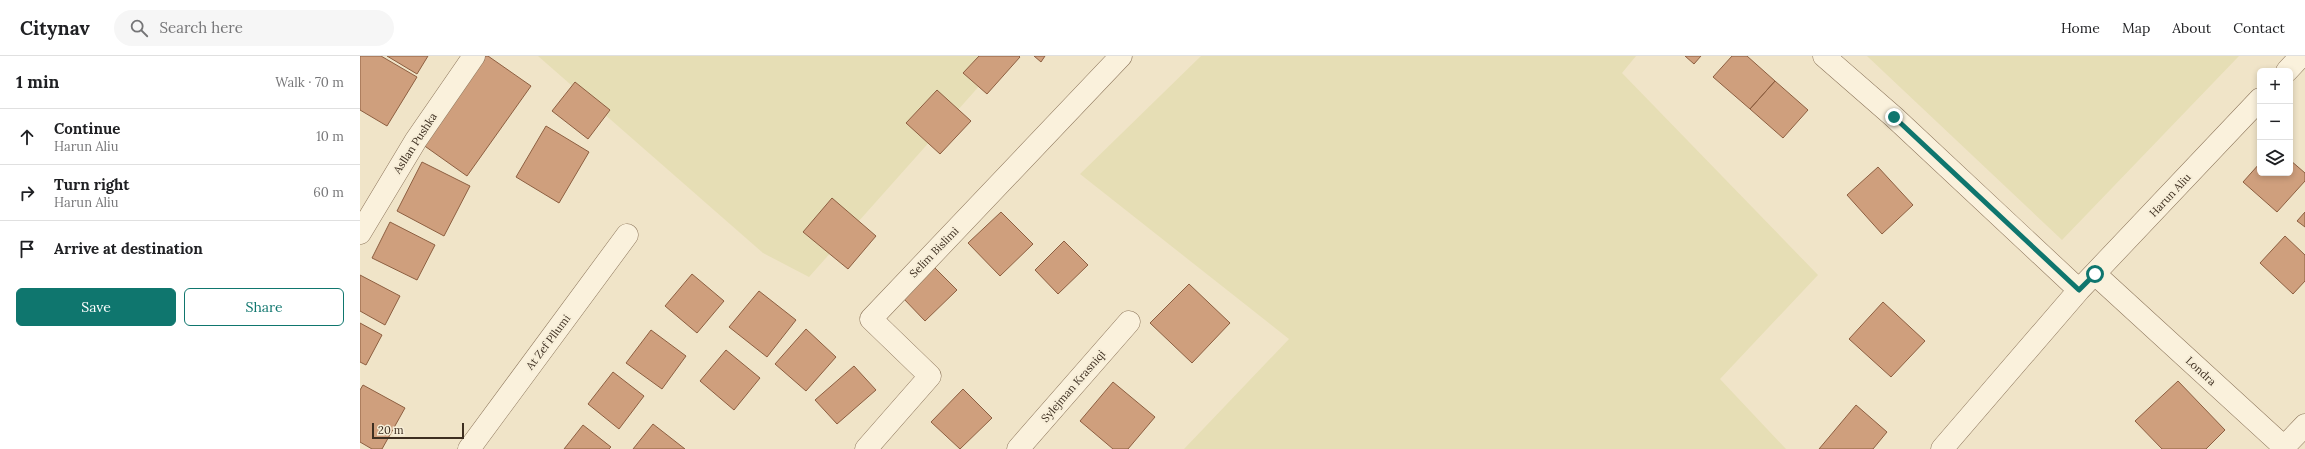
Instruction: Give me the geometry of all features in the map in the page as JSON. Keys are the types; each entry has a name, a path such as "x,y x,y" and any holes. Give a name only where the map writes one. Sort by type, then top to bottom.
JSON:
{"street":[{"name":"Asllan Pushka","path":"360,233 416,140 474,56"},
{"name":"Selim Bislimi","path":"866,449 930,376 871,319 1121,56"},
{"path":"1824,56 1894,117 2079,290"},
{"path":"2290,68 2301,56"},
{"name":"Harun Aliu","path":"1942,449 2079,290 2257,102"},
{"name":"At Zef Pllumi","path":"469,449 628,235"},
{"name":"Londra","path":"2095,274 2283,448 2305,425"},
{"name":"Sylejman Krasniqi","path":"1018,449 1129,322"}],"shaded area":[{"path":"538,56 1006,56 809,277 763,253"},
{"path":"1201,56 1636,56 1622,73 1818,275 1720,379 1786,449 1184,449 1289,339 1080,174"},
{"path":"1867,56 2239,56 2062,240"}],"building":[{"path":"360,56 381,56 417,77 387,126 360,110"},
{"path":"387,56 428,56 417,74"},
{"path":"480,56 488,56 531,86 467,176 419,142"},
{"path":"979,56 1020,57 987,94 963,73"},
{"path":"1034,56 1045,56 1041,62"},
{"path":"1685,56 1701,56 1694,64"},
{"path":"1732,56 1747,56 1775,81 1750,109 1713,77"},
{"path":"1775,81 1808,110 1783,138 1750,109"},
{"path":"575,82 610,110 588,139 552,111"},
{"path":"937,90 971,121 940,154 906,123"},
{"path":"546,126 589,152 559,203 516,177"},
{"path":"422,162 470,186 444,236 397,211"},
{"path":"2293,163 2305,173 2305,181 2277,212 2243,182 2257,166 2257,176 2293,176"},
{"path":"1878,167 1913,205 1882,234 1847,195"},
{"path":"832,198 876,236 848,269 803,232"},
{"path":"1001,212 1033,244 1000,276 968,243"},
{"path":"2305,212 2305,227 2297,221"},
{"path":"390,222 435,245 417,280 372,258"},
{"path":"2285,236 2305,255 2305,281 2293,294 2260,263"},
{"path":"1064,241 1088,265 1058,294 1035,270"},
{"path":"934,267 957,290 925,321 903,298"},
{"path":"692,274 724,301 697,333 665,306"},
{"path":"360,275 400,296 385,325 360,311"},
{"path":"1189,284 1230,323 1192,363 1150,323"},
{"path":"759,291 796,320 767,357 729,327"},
{"path":"1883,302 1925,341 1891,377 1849,339"},
{"path":"360,323 382,335 366,365 360,362"},
{"path":"806,329 836,357 806,391 775,364"},
{"path":"651,330 686,356 662,389 626,363"},
{"path":"726,350 760,378 734,410 700,381"},
{"path":"854,366 876,390 837,424 815,400"},
{"path":"613,372 644,396 619,429 588,404"},
{"path":"2178,381 2225,430 2206,449 2162,449 2135,421"},
{"path":"1113,382 1155,417 1128,449 1113,449 1080,421"},
{"path":"363,385 405,408 382,449 372,449 360,442 360,390"},
{"path":"963,389 992,418 960,449 931,422"},
{"path":"1856,405 1887,432 1873,449 1819,449"},
{"path":"653,424 685,449 633,449"},
{"path":"583,425 611,447 609,449 564,449"}],"route":[{"path":"1894,117 2079,290 2095,274"}]}
